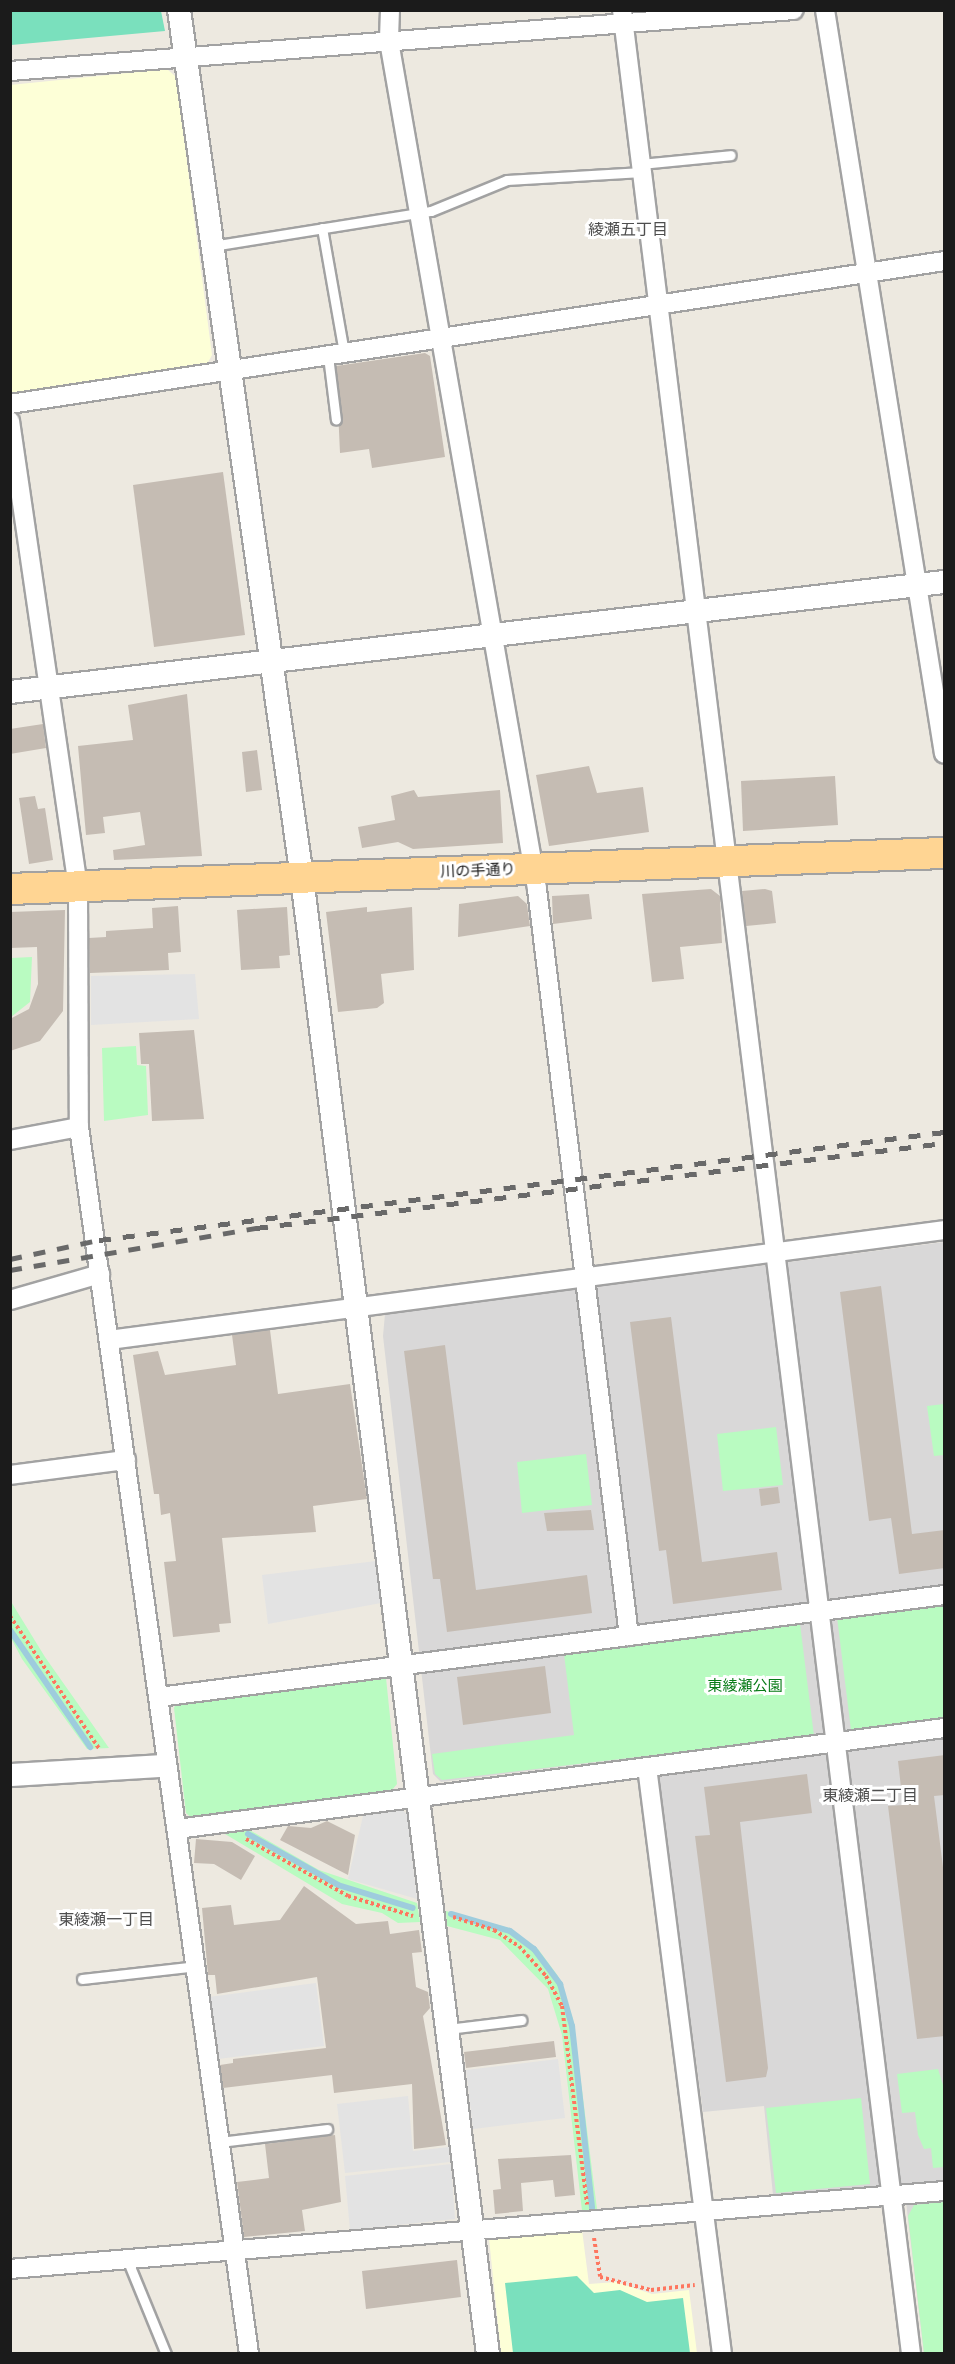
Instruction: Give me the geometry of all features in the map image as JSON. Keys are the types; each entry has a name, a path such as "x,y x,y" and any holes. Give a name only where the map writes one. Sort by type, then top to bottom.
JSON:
{"main road":[{"name":"川の手通り","path":"10,889 945,852"}],"street":[{"path":"179,10 188,55 212,246 302,878 358,1306 488,2354"},
{"path":"390,10 389,41 533,869 586,1277 629,1636"},
{"path":"10,72 188,55 389,41 623,18 794,10"},
{"path":"825,10 945,754"},
{"path":"623,18 772,1253 911,2354"},
{"path":"10,404 945,261"},
{"path":"10,421 51,687 78,886 80,1127 159,1697 164,1766 177,1829 249,2354"},
{"path":"10,692 945,582"},
{"path":"10,1140 80,1127"},
{"path":"109,1340 945,1230"},
{"path":"10,1300 100,1275"},
{"path":"10,1475 126,1460"},
{"path":"159,1697 402,1661 629,1636 945,1595"},
{"path":"177,1829 419,1795 945,1728"},
{"path":"10,1775 113,1772 164,1766"},
{"path":"647,1767 722,2354"},
{"path":"10,2269 945,2191"}],"lane":[{"path":"212,246 419,213 507,180 641,168 731,155"},
{"path":"322,228 336,355 336,420"},
{"path":"82,1979 196,1966"},
{"path":"448,2029 521,2020"},
{"path":"219,2142 327,2129"},
{"path":"127,2259 166,2354"}],"path":[{"path":"10,1616 113,1772"},
{"path":"220,1823 348,1896 412,1916 474,1923 519,1946 546,1976 562,2006 590,2221 600,2277 651,2290 696,2285 697,2296"}],"shaded area":[{"path":"167,69 176,77 212,355 206,366 11,394 10,85"},
{"path":"195,974 199,1019 91,1025 91,976"},
{"path":"944,1242 944,2353 924,2353 904,2185 773,2195 764,2106 703,2112 655,1755 441,1782 433,1774 383,1336 385,1314"},
{"path":"376,1561 381,1603 268,1624 262,1575"},
{"path":"399,1808 407,1814 417,1899 348,1879 364,1812"},
{"path":"316,1983 324,2046 218,2059 209,1997"},
{"path":"558,2059 565,2118 473,2129 466,2070"},
{"path":"408,2096 413,2151 449,2147 450,2162 345,2173 337,2104"},
{"path":"451,2164 455,2219 350,2230 345,2176"},
{"path":"582,2230 589,2284 616,2282 652,2294 689,2290 697,2353 501,2353 489,2239"}],"green space":[{"path":"11,10 161,11 165,31 11,45"},
{"path":"32,957 30,1002 11,1017 11,958"},
{"path":"136,1046 137,1065 146,1066 148,1115 104,1121 102,1048"},
{"path":"944,1404 944,1455 934,1456 927,1406"},
{"path":"776,1427 783,1485 723,1491 717,1434"},
{"path":"586,1454 592,1505 522,1513 517,1462"},
{"path":"10,1600 45,1657 109,1748 87,1749 22,1659 11,1638"},
{"path":"944,1603 944,1718 851,1730 837,1617"},
{"name":"東綾瀬公園","path":"800,1624 814,1736 442,1780 435,1774 432,1754 574,1735 564,1654"},
{"path":"380,1674 386,1678 397,1784 392,1790 194,1820 186,1813 174,1708 177,1701"},
{"path":"246,1828 319,1870 417,1903 420,1922 398,1923 382,1913 342,1904 220,1831"},
{"path":"446,1911 509,1928 538,1949 558,1976 573,2019 597,2209 582,2211 562,2035 548,1989 500,1940 447,1926"},
{"path":"938,2069 944,2088 944,2167 933,2168 931,2148 924,2149 918,2135 915,2112 902,2113 897,2074"},
{"path":"861,2098 870,2184 776,2193 766,2108"},
{"path":"944,2202 944,2353 924,2353 908,2216 914,2205"},
{"path":"577,2276 594,2293 620,2290 647,2302 683,2298 690,2353 513,2353 505,2283"}],"building":[{"path":"425,353 430,356 445,457 372,468 369,449 340,453 336,366"},
{"path":"223,472 245,635 154,647 133,485"},
{"path":"187,694 202,856 114,860 113,850 145,845 140,812 103,817 105,833 86,835 78,746 133,740 128,705"},
{"path":"43,724 46,748 10,754 10,729"},
{"path":"257,750 262,790 246,792 242,752"},
{"path":"589,766 597,793 643,787 649,832 549,846 536,775"},
{"path":"835,776 838,825 743,831 741,781"},
{"path":"414,790 418,797 500,790 503,843 413,849 398,842 362,848 358,827 395,820 391,796"},
{"path":"35,796 38,809 45,808 53,860 29,864 19,798"},
{"path":"711,889 720,896 722,943 680,947 684,979 652,982 642,894"},
{"path":"765,889 772,891 776,923 746,926 742,891"},
{"path":"589,894 592,919 553,924 552,896"},
{"path":"518,896 527,904 530,926 458,937 459,904"},
{"path":"178,906 181,952 168,953 169,970 90,973 89,938 106,937 106,931 153,928 152,908"},
{"path":"287,907 290,955 279,956 280,968 241,970 237,910"},
{"path":"367,907 367,912 412,907 414,970 381,974 384,1003 377,1008 338,1012 326,912"},
{"path":"65,910 63,1011 40,1041 10,1051 10,1019 29,1009 38,984 37,947 10,948 10,912"},
{"path":"194,1030 204,1119 152,1121 149,1064 141,1064 139,1033"},
{"path":"881,1286 912,1534 945,1530 945,1568 899,1574 891,1518 869,1521 840,1292"},
{"path":"671,1317 702,1562 777,1552 782,1590 673,1604 666,1550 659,1551 630,1322"},
{"path":"270,1330 278,1394 350,1384 367,1499 313,1506 316,1532 222,1538 231,1623 219,1624 220,1632 173,1637 164,1562 176,1561 170,1513 161,1515 159,1494 154,1494 133,1355 158,1351 165,1375 236,1365 232,1335"},
{"path":"445,1345 476,1590 587,1575 592,1613 447,1632 440,1579 433,1579 404,1351"},
{"path":"778,1487 780,1503 761,1506 759,1489"},
{"path":"591,1510 594,1530 547,1531 544,1513"},
{"path":"545,1666 551,1713 463,1725 457,1677"},
{"path":"945,1755 945,1795 934,1796 945,1883 945,2036 917,2039 888,1806 903,1805 898,1761"},
{"path":"807,1774 812,1813 740,1822 768,2068 766,2077 726,2082 695,1836 710,1835 704,1787"},
{"path":"327,1821 355,1835 348,1875 280,1840 288,1826 311,1828"},
{"path":"196,1839 232,1842 255,1856 241,1880 214,1864 194,1863"},
{"path":"304,1886 356,1924 388,1921 390,1934 419,1930 422,1952 412,1953 416,1987 428,1992 430,2008 423,2016 446,2145 414,2149 412,2084 334,2093 332,2075 223,2088 220,2065 233,2063 233,2059 326,2048 317,1977 217,1994 215,1975 208,1975 202,1908 231,1905 234,1925 280,1920"},
{"path":"554,2041 556,2057 466,2068 464,2052"},
{"path":"335,2135 341,2202 302,2210 305,2231 244,2237 237,2182 269,2178 265,2144"},
{"path":"571,2155 575,2195 555,2197 553,2180 521,2183 523,2211 495,2214 493,2190 501,2189 498,2159"},
{"path":"457,2260 461,2297 366,2309 362,2271"}],"waterway":[{"path":"10,1630 90,1747"},
{"path":"248,1834 338,1885 413,1908"},
{"path":"451,1914 510,1931 534,1949 560,1984 572,2026 592,2208"}],"railway":[{"path":"10,1259 99,1240 944,1132"},
{"path":"10,1270 256,1228 944,1143"}],"district":[{"name":"綾瀬五丁目","path":"628,231"},
{"name":"東綾瀬二丁目","path":"870,1797"},
{"name":"東綾瀬一丁目","path":"106,1921"}]}
